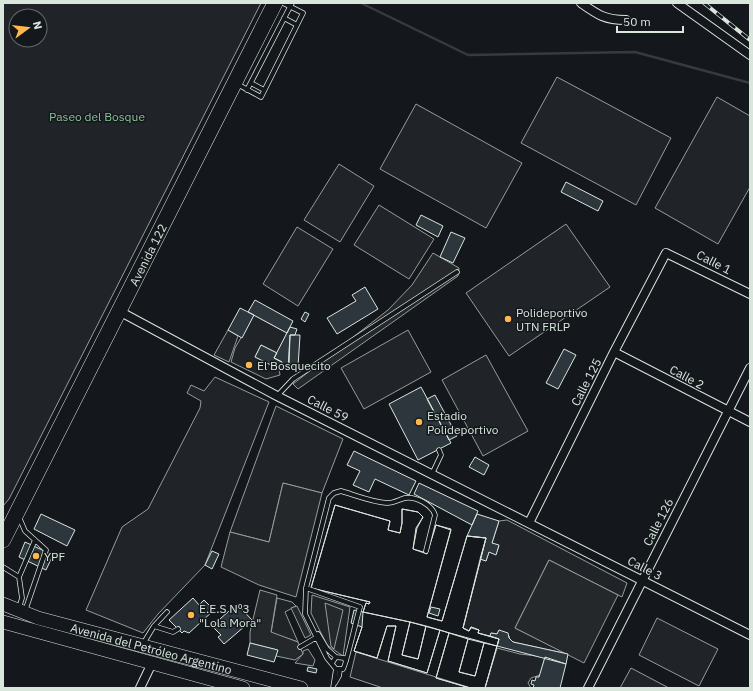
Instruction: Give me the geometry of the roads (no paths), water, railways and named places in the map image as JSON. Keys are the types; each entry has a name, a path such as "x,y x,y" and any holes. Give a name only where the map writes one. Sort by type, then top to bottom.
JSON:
{"highway":[{"name":"Avenida 122","path":"3,540 119,311 241,87 275,3"},
{"name":"Avenida 122","path":"3,519 18,508"}],"main road":[{"name":"Avenida del Petróleo Argentino","path":"3,604 22,612 142,646 301,688"},
{"name":"Avenida del Petróleo Argentino","path":"3,622 243,688"}],"street":[{"path":"581,3 601,17 610,20 626,20"},
{"path":"677,3 750,55"},
{"name":"Calle 1","path":"666,253 750,294"},
{"name":"Calle 125","path":"529,523 614,352 666,253"},
{"name":"Calle 59","path":"119,311 276,396 529,523"},
{"name":"Calle 2","path":"614,352 750,422"},
{"name":"Calle 126","path":"588,688 750,368"},
{"name":"Calle 3","path":"529,523 750,635"},
{"path":"140,688 152,663"}],"lane":[{"path":"241,87 261,97 303,13 291,5 282,3"},
{"path":"241,87 251,83 291,5"},
{"path":"284,18 297,25"},
{"path":"251,83 264,90"},
{"path":"276,396 293,379 457,272"},
{"path":"432,474 441,455 439,450"},
{"path":"338,670 327,658 305,614 306,588 329,498 334,492 341,491 386,503 395,502 406,498 426,504 434,510 435,516 426,551"},
{"path":"18,508 25,531 46,550 22,612"},
{"path":"22,612 19,577 35,540"},
{"path":"3,567 19,577"},
{"path":"306,588 360,607 353,630 346,666 338,670 334,679 334,688"},
{"path":"306,588 307,613 327,649 336,657 344,658 346,662"},
{"path":"142,646 154,626 167,612"},
{"path":"154,626 173,632 178,629"},
{"path":"300,646 317,637"},
{"path":"332,663 336,657"}],"waterway":[{"path":"361,3 468,55 635,52 750,83"}],"railway":[{"path":"704,3 750,40"}],"place":[{"name":"Polideportivo UTN FRLP","path":"508,319"},
{"name":"El Bosquecito","path":"249,365"},
{"name":"Estadio Polideportivo","path":"419,422"},
{"name":"YPF","path":"36,556"},
{"name":"E.E.S Nº3 \"Lola Mora\"","path":"191,615"}],"park label":[{"name":"Paseo del Bosque","path":"97,116"}]}
